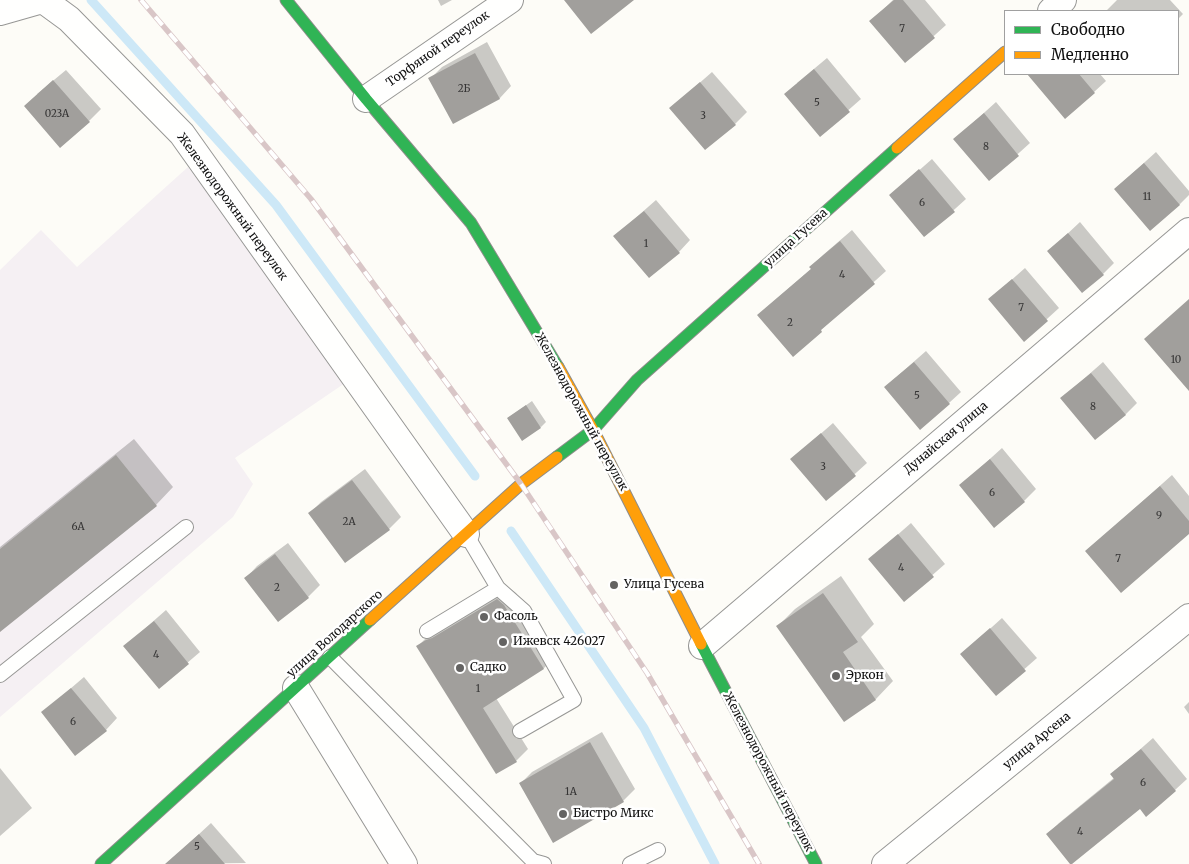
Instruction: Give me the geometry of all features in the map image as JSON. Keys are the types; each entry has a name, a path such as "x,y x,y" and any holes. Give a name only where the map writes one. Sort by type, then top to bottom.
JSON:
{"street":[{"path":"0,12 42,0"},
{"name":"Железнодорожный переулок","path":"42,0 69,19 182,134 466,534"},
{"name":"Железнодорожный переулок","path":"286,0 366,99 471,223 550,353 593,430 702,646 816,864"},
{"name":"Торфяной переулок","path":"366,99 510,0"},
{"path":"1052,10 1063,0"},
{"name":"улица Гусева","path":"593,430 638,380 1004,53"},
{"name":"Дунайская улица","path":"702,646 1189,231"},
{"name":"улица Володарского","path":"101,864 521,484 593,430"},
{"name":"улица Арсена","path":"885,864 1189,617"},
{"path":"296,688 404,864"}],"lane":[{"path":"0,675 186,527"},
{"path":"466,534 498,588 524,611 574,700 520,731"},
{"path":"427,631 498,588"},
{"path":"330,657 533,861 544,864"},
{"path":"630,864 658,850"}],"shaded area":[{"path":"188,167 348,381 235,458 253,484 233,517 0,717 0,270 41,230 77,267"}],"building":[{"path":"564,0 634,0 591,34"},
{"path":"894,0 903,0 935,38 905,63 869,21"},
{"path":"475,53 500,99 453,124 428,78"},
{"path":"814,69 850,112 820,137 784,94"},
{"path":"1028,75 1080,75 1095,93 1065,119"},
{"path":"53,80 90,122 60,148 24,106"},
{"path":"700,82 736,125 705,150 669,108"},
{"path":"984,113 1019,156 989,181 953,139"},
{"path":"1144,163 1180,205 1150,231 1114,189"},
{"path":"919,169 955,212 924,237 889,195"},
{"path":"644,211 680,253 649,278 613,236"},
{"path":"1068,233 1104,275 1082,293 1047,251"},
{"path":"840,241 875,284 821,330 822,332 793,357 757,315 811,269 809,267"},
{"path":"1012,279 1048,321 1024,342 988,299"},
{"path":"1189,299 1189,391 1144,339"},
{"path":"914,362 950,404 920,430 884,387"},
{"path":"1091,373 1126,415 1095,440 1060,398"},
{"path":"526,405 541,428 522,441 507,418"},
{"path":"821,433 856,476 826,501 790,459"},
{"path":"116,455 157,506 0,632 0,549"},
{"path":"990,459 1025,502 994,528 959,485"},
{"path":"352,480 390,530 345,563 308,513"},
{"path":"1160,486 1189,521 1189,534 1121,593 1085,551"},
{"path":"898,534 934,577 904,602 868,559"},
{"path":"275,554 309,598 278,622 244,578"},
{"name":"Эркон","path":"823,593 858,642 843,652 876,700 844,722 776,626"},
{"path":"497,599 504,605 544,669 483,708 517,762 496,774 416,646"},
{"path":"154,621 189,664 159,689 123,646"},
{"path":"990,628 1026,671 996,696 960,654"},
{"path":"71,688 107,731 75,756 41,712"},
{"path":"590,742 624,802 553,843 519,783"},
{"path":"1141,749 1176,791 1146,817 1140,809 1070,864 1046,834 1114,779 1110,774"},
{"path":"199,834 225,864 165,864"}],"waterway":[{"path":"91,0 276,205 475,476"},
{"path":"511,531 644,728 715,864"}],"railway":[{"path":"141,0 311,199 521,484 647,673 759,864"}],"traffic: fast":[{"path":"286,0 366,99 471,223 558,367"},
{"path":"557,457 593,430 637,380 897,148"},
{"path":"101,864 370,620"},
{"path":"701,644 816,864"}],"traffic: slow":[{"path":"897,148 1004,53"},
{"path":"558,367 593,430 701,644"},
{"path":"370,620 521,484 557,457"}],"place":[{"name":"Улица Гусева","path":"614,585"},
{"name":"Фасоль","path":"484,617"},
{"name":"Ижевск 426027","path":"503,642"},
{"name":"Садко","path":"460,668"},
{"name":"Эркон","path":"836,676"},
{"name":"Бистро Микс","path":"563,814"}]}
